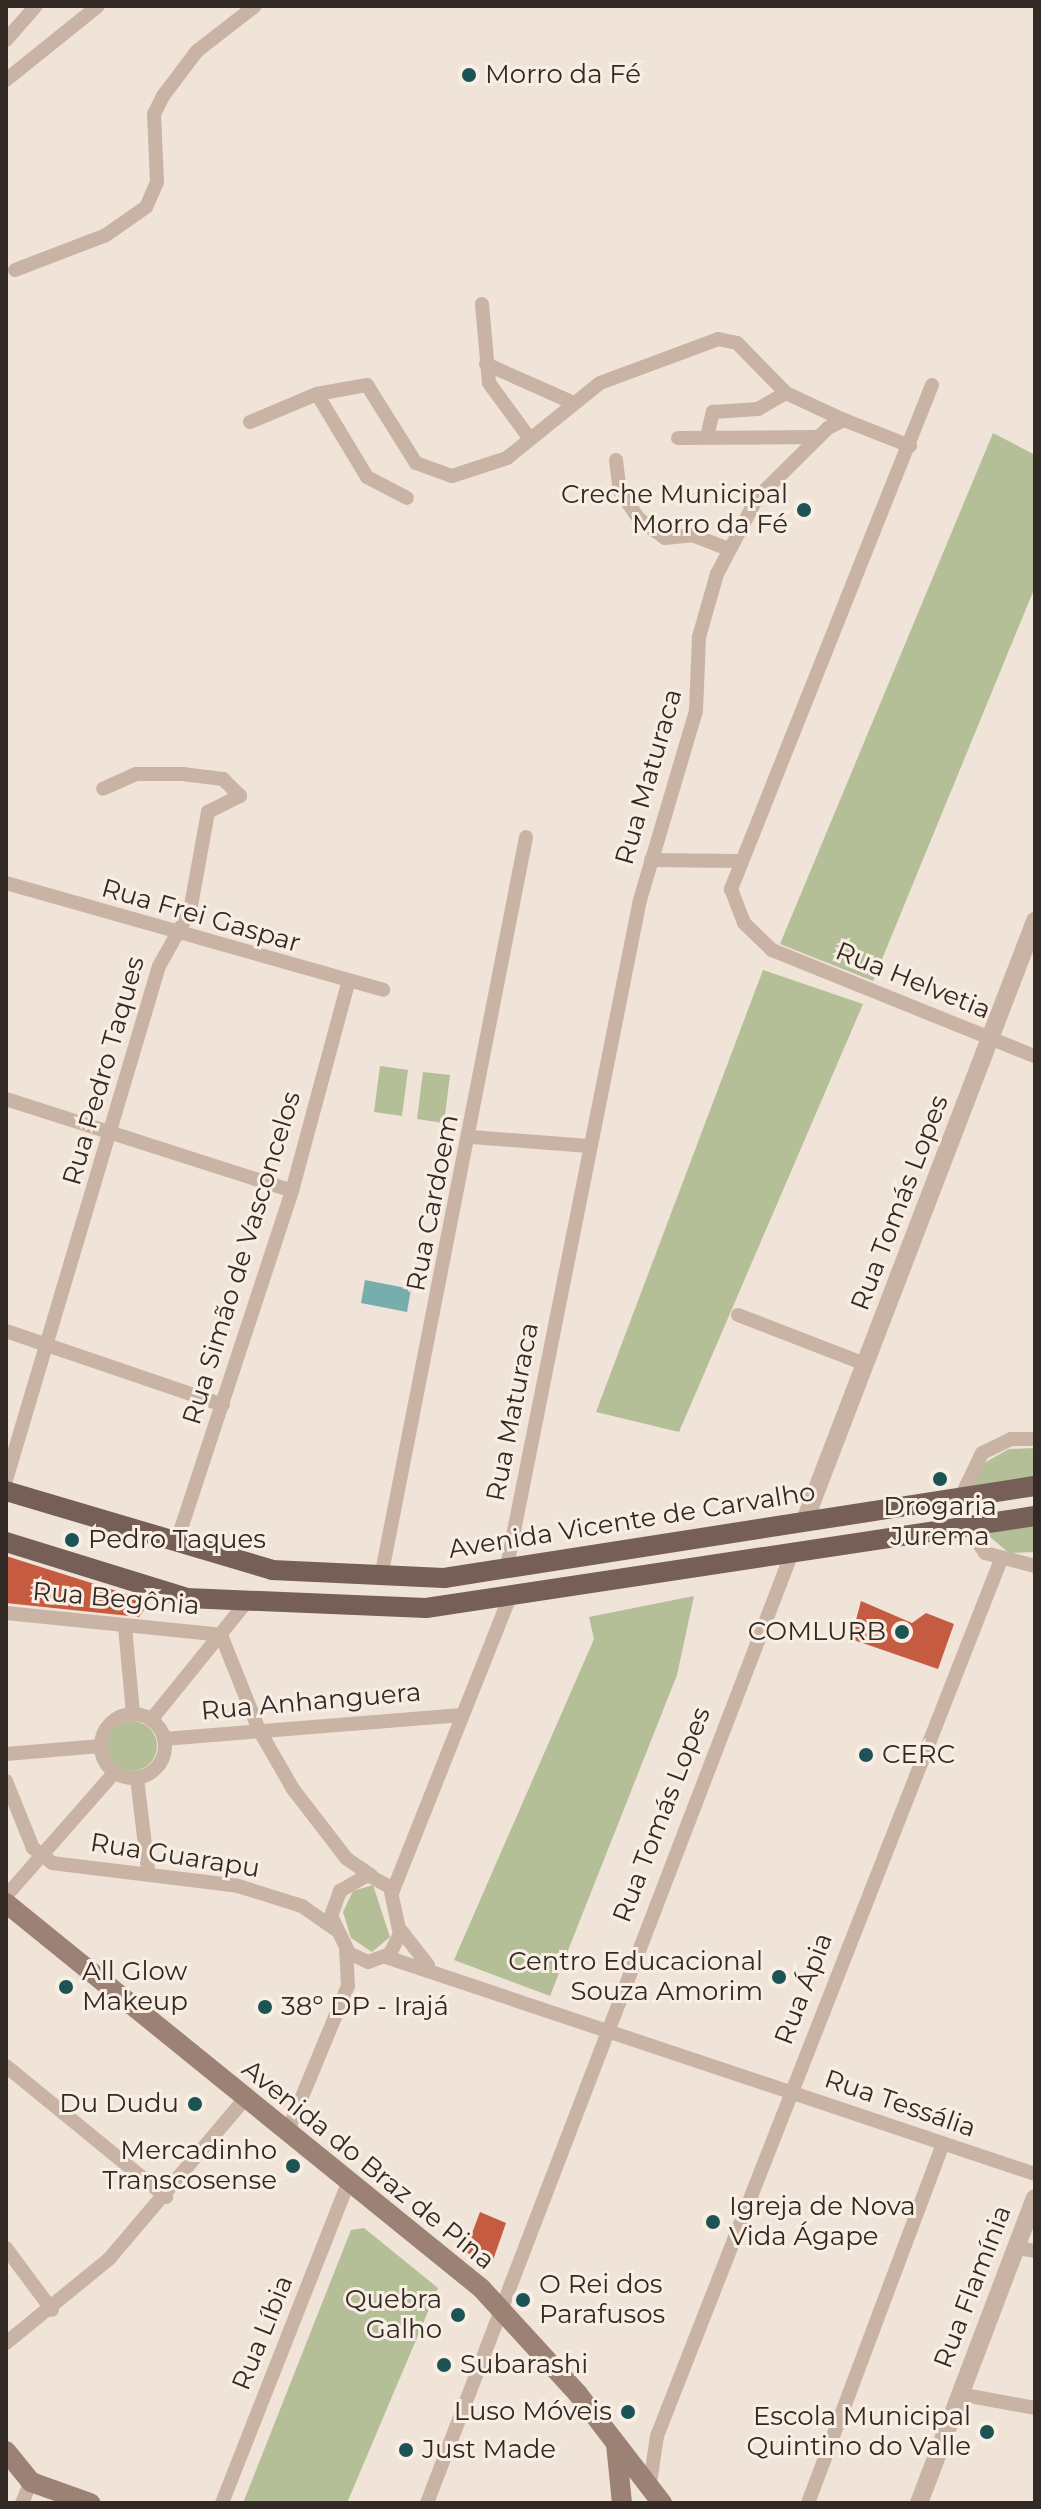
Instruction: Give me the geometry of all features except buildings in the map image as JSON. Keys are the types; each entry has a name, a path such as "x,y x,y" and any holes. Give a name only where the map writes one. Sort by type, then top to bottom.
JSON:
{"main road":[{"name":"Avenida Vicente de Carvalho","path":"6,1491 176,1544 272,1570 381,1577 506,1571 805,1520 1035,1486"},
{"name":"Avenida Vicente de Carvalho","path":"6,1542 164,1593 245,1604 426,1608 509,1599 965,1523 1035,1516"},
{"name":"Avenida do Braz de Pina","path":"6,1903 503,2310 622,2448 662,2503"},
{"path":"622,2448 622,2503"},
{"path":"6,2451 31,2482 90,2503"}],"street":[{"path":"6,40 36,6"},
{"path":"6,80 98,6"},
{"path":"15,270 106,235 146,207 157,182 154,114 163,96 197,51 255,6"},
{"path":"482,304 486,364 496,400 530,439"},
{"path":"250,422 317,394 367,385 403,447 434,473 481,470 530,439 569,401 686,346 718,339 737,343 786,393 910,446"},
{"path":"486,364 569,401"},
{"path":"651,860 737,861 910,446 932,385"},
{"path":"707,437 713,412 758,409 786,393"},
{"path":"317,394 367,477 407,498"},
{"name":"Rua Maturaca","path":"506,1571 589,1146 651,860 696,711 699,637 726,548 757,498 816,437 844,420"},
{"path":"678,438 816,437"},
{"path":"616,460 620,491 639,519 665,538 692,535 726,548"},
{"name":"Rua Pedro Taques","path":"6,1480 159,966 190,911 208,812 235,802 239,790 223,779 164,772 103,789"},
{"name":"Rua Cardoem","path":"381,1577 472,1137 526,837"},
{"name":"Rua Helvetia","path":"737,861 735,905 772,950 1035,1056"},
{"name":"Rua Frei Gaspar","path":"6,883 348,984 383,990"},
{"name":"Rua Tomás Lopes","path":"805,1520 1035,921"},
{"name":"Rua Simão de Vasconcelos","path":"176,1544 292,1191 348,984"},
{"path":"6,1099 292,1191"},
{"path":"472,1137 589,1146"},
{"path":"738,1315 865,1364"},
{"path":"6,1331 223,1405"},
{"path":"1035,1439 1011,1439 982,1453 961,1497 965,1523 1000,1562 1035,1566"},
{"name":"Rua Tomás Lopes","path":"427,2503 503,2310 606,2029 793,1550"},
{"name":"Rua Ápia","path":"650,2483 657,2436 1000,1562"},
{"path":"431,1968 399,1928 392,1893 401,1862 509,1599"},
{"path":"151,1720 245,1604"},
{"name":"Rua Begônia","path":"6,1613 221,1635"},
{"path":"125,1627 133,1714"},
{"path":"221,1635 259,1730 337,1847 392,1893"},
{"path":"133,1714 151,1720 164,1739 159,1764 137,1778 115,1772 101,1746 110,1723 133,1714"},
{"name":"Rua Anhanguera","path":"164,1739 462,1715"},
{"path":"6,1754 101,1746"},
{"path":"6,1896 115,1772"},
{"path":"137,1778 148,1870"},
{"path":"6,1781 40,1857"},
{"path":"287,2133 348,1986 346,1947 335,1929 340,1891 337,1847"},
{"name":"Rua Guarapu","path":"40,1857 148,1870 302,1906 335,1929"},
{"path":"340,1891 401,1862"},
{"name":"Rua Guarapu","path":"302,1906 340,1891"},
{"path":"348,1986 380,1960 399,1928"},
{"path":"346,1947 380,1960"},
{"name":"Rua Tessália","path":"380,1960 431,1968 792,2091 942,2146 1035,2174"},
{"path":"6,2066 166,2197"},
{"path":"6,2343 52,2310 166,2197 244,2100"},
{"path":"808,2503 942,2146"},
{"name":"Rua Líbia","path":"222,2503 349,2181"},
{"name":"Rua Flamínia","path":"919,2503 959,2394 1026,2249 1035,2198"},
{"path":"6,2248 52,2310"},
{"path":"959,2394 1035,2408"},
{"path":"622,2448 657,2436"},
{"path":"22,2503 31,2482"}],"green space":[{"path":"993,433 1035,455 1035,587 873,981 780,944"},
{"path":"763,970 863,1004 679,1432 596,1412"},
{"path":"380,1066 408,1070 402,1116 374,1112"},
{"path":"423,1072 450,1075 444,1123 417,1119"},
{"path":"1035,1448 1035,1481 972,1487 984,1463 1009,1449"},
{"path":"1035,1521 1035,1552 1009,1553 976,1525"},
{"path":"694,1596 677,1675 550,1996 454,1960 594,1639 589,1617"},
{"path":"132,1721 150,1728 157,1746 150,1764 132,1771 114,1764 107,1746 114,1728"},
{"path":"373,1885 390,1937 372,1952 351,1938 343,1912 353,1891"},
{"path":"364,2228 438,2288 347,2503 243,2503 351,2230"}],"water":[{"path":"365,1280 411,1289 407,1312 361,1303"}],"place":[{"name":"Morro da Fé","path":"469,75"},
{"name":"Creche Municipal Morro da Fé","path":"804,510"},
{"name":"Drogaria Jurema","path":"940,1479"},
{"name":"Pedro Taques","path":"72,1540"},
{"name":"COMLURB","path":"902,1632"},
{"name":"CERC","path":"866,1755"},
{"name":"Centro Educacional Souza Amorim","path":"779,1977"},
{"name":"All Glow Makeup","path":"66,1987"},
{"name":"38º DP - Irajá","path":"265,2007"},
{"name":"Du Dudu","path":"195,2104"},
{"name":"Mercadinho Transcosense","path":"293,2166"},
{"name":"Igreja de Nova Vida Ágape","path":"713,2222"},
{"name":"O Rei dos Parafusos","path":"523,2300"},
{"name":"Quebra Galho","path":"458,2315"},
{"name":"Subarashi","path":"444,2365"},
{"name":"Luso Móveis","path":"628,2412"},
{"name":"Escola Municipal Quintino do Valle","path":"987,2432"},
{"name":"Just Made","path":"406,2450"}]}
